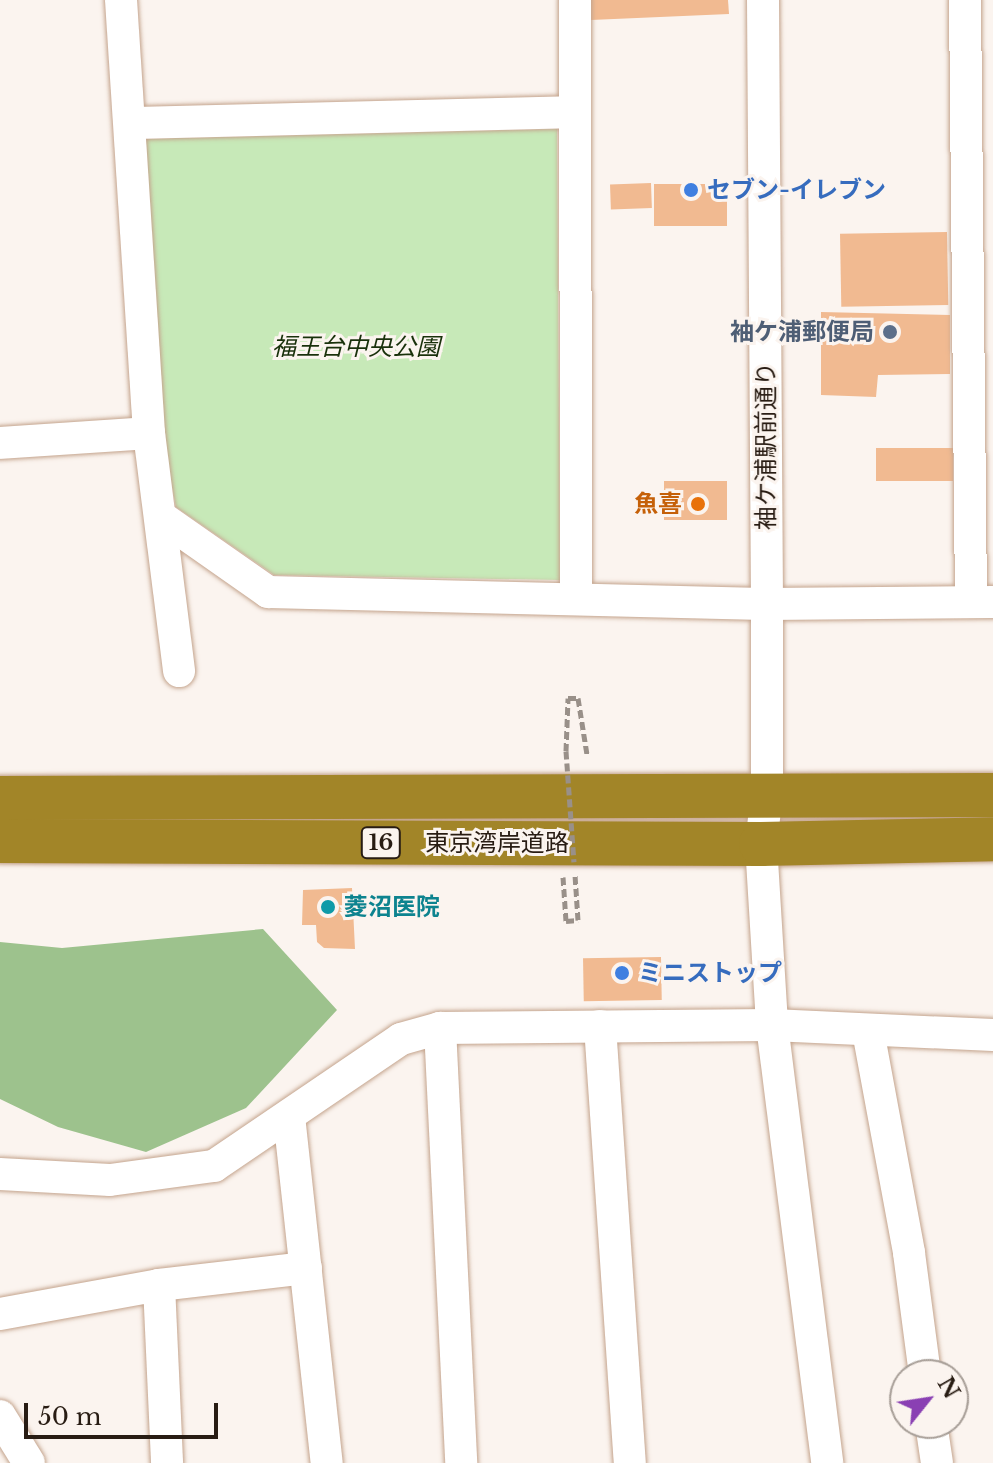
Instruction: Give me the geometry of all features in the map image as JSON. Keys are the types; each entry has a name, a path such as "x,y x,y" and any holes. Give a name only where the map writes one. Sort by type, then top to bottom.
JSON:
{"highway":[{"name":"東京湾岸道路","path":"0,798 767,793 993,795"},
{"name":"東京湾岸道路","path":"0,841 761,844 993,839"}],"street":[{"path":"121,0 149,433 179,671"},
{"path":"575,0 576,597"},
{"name":"袖ケ浦駅前通り","path":"763,0 767,793 761,844 772,1025 827,1463"},
{"path":"161,517 268,592 576,597 767,604 982,602 965,0"},
{"path":"131,123 573,112"},
{"path":"0,443 149,433"},
{"path":"0,1174 110,1180 214,1166 401,1039 440,1028 772,1025 993,1035"},
{"path":"600,1026 630,1463"},
{"path":"440,1028 461,1463"},
{"path":"868,1031 909,1253 923,1359"},
{"path":"289,1116 327,1463"},
{"path":"0,1314 159,1285 306,1268"},
{"path":"159,1285 167,1463"},
{"path":"0,1416 29,1463"},
{"path":"933,1439 937,1463"}],"path":[{"path":"563,864 566,921 578,920 566,751 568,698 578,698 587,754"}],"green space":[{"name":"福王台中央公園","path":"557,129 560,580 274,575 176,507 157,411 138,139"},
{"path":"263,929 337,1010 246,1108 146,1152 58,1127 0,1099 0,942 62,948"}],"building":[{"path":"590,0 728,0 729,14 591,20"},
{"path":"651,183 652,208 611,209 610,184"},
{"path":"654,184 727,184 727,226 654,226"},
{"path":"947,232 948,305 841,307 840,234"},
{"path":"821,312 950,315 950,374 878,375 876,397 821,395"},
{"path":"876,448 953,448 953,481 876,481"},
{"path":"664,481 727,481 727,520 664,520"},
{"name":"菱沼医院","path":"352,888 355,949 324,948 317,942 316,925 302,925 303,890"},
{"path":"661,957 662,1000 584,1001 583,958"}],"place":[{"name":"セブン-イレブン","path":"691,190"},
{"name":"袖ケ浦郵便局","path":"890,332"},
{"name":"魚喜","path":"698,504"},
{"name":"菱沼医院","path":"328,907"},
{"name":"ミニストップ","path":"622,973"}]}
